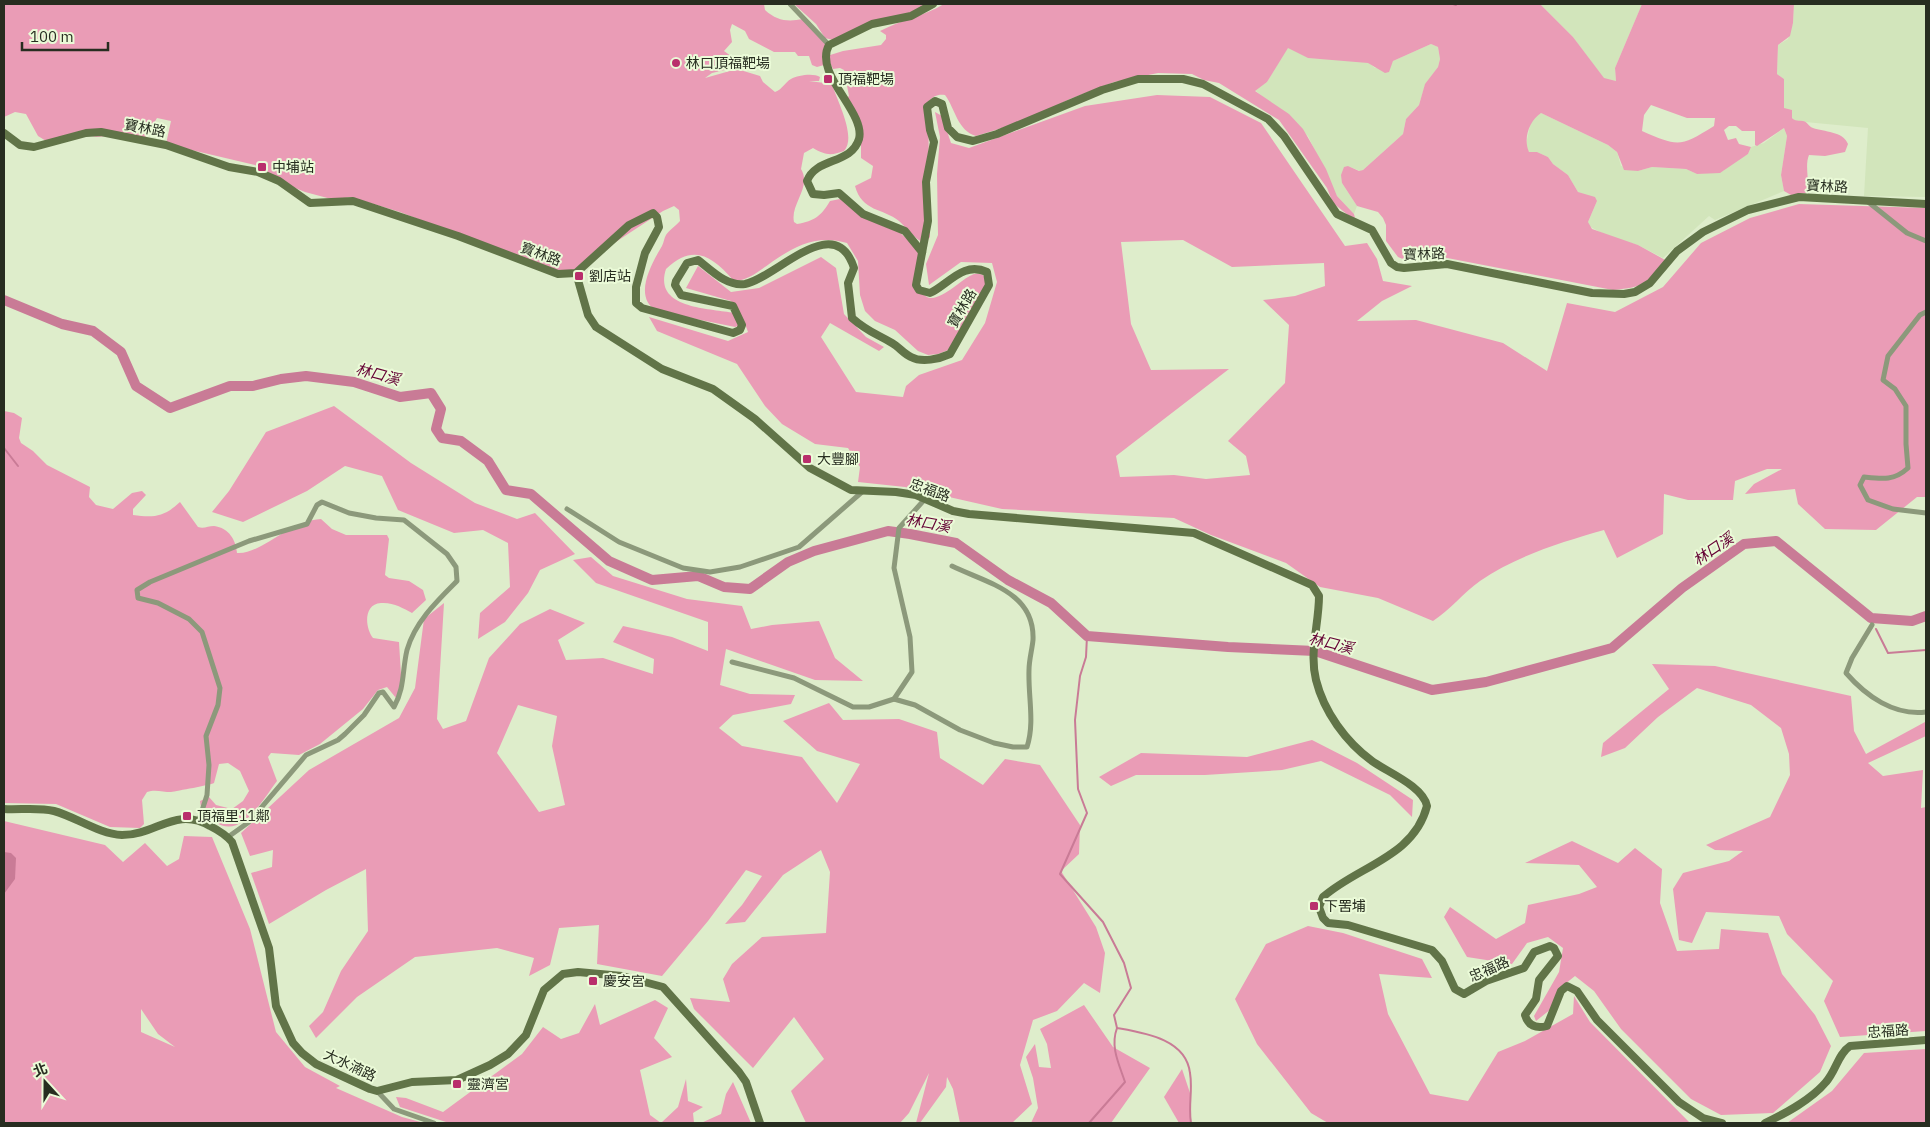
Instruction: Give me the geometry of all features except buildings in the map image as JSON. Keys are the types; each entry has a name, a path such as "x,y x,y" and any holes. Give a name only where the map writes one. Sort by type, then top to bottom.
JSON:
{"street":[{"path":"790,4 829,45"},
{"path":"922,252 905,231 863,214 839,193 813,194 809,189 807,181 815,168 843,157 852,151 859,137 856,122 827,65 826,51 829,45 872,24 911,16 933,4"},
{"name":"寶林路","path":"4,133 20,145 34,147 86,133 101,132 158,142 229,167 258,172 279,181 310,203 353,201 458,236 558,274 576,273 629,225 647,214 655,214 659,227 645,253 636,287 636,303 642,308 735,333 742,328 742,321 733,306 681,295 677,290 676,281 687,263 698,260 725,280 744,284 764,277 803,250 820,245 836,246 850,256 854,268 848,283 852,318 868,332 893,343 913,358 941,358 950,354 990,285 987,272 977,269 958,273 938,290 930,294 923,292 916,285 928,221 926,182 934,142 927,116 927,107 930,103 939,101 945,111 948,128 957,137 972,141 996,134 1102,90 1138,79 1183,79 1203,84 1268,119 1284,136 1337,214 1372,230 1390,263 1404,268 1447,264 1592,293 1624,294 1634,292 1650,283 1688,241 1748,210 1799,197 1926,204"},
{"path":"1866,200 1908,233 1926,241"},
{"name":"忠福路","path":"576,273 588,315 596,327 662,369 713,389 762,424 810,468 842,487 862,492 896,492 925,499 953,512 968,514 1194,533 1312,585 1319,596 1315,623 1314,663 1316,680 1335,723 1350,741 1372,761 1421,793 1427,806 1416,829 1403,847 1323,897 1319,906 1323,918 1328,923 1348,925 1432,950 1442,961 1455,990 1458,993 1464,994 1486,981 1524,968 1534,952 1550,946 1554,948 1558,956 1539,980 1536,999 1524,1015 1529,1024 1534,1027 1547,1026 1561,991 1570,986 1577,991 1597,1020 1679,1102 1703,1118 1722,1123"},
{"path":"1926,312 1920,315 1888,356 1883,380 1895,389 1906,406 1908,468 1899,476 1890,479 1864,477 1860,485 1868,500 1893,509 1926,514"},
{"path":"567,509 620,542 682,568 710,572 740,567 799,547 862,492"},
{"path":"894,699 912,672 910,637 894,568 899,528 925,499"},
{"path":"4,808 51,810 102,830 121,835 136,833 182,818 199,820 228,837 249,822 306,755 346,734 364,715 379,693 383,692 394,707 402,694 407,650 415,631 426,614 456,581 458,575 456,567 447,554 404,520 376,518 349,512 322,502 317,506 307,524 249,541 150,582 137,590 138,598 158,602 189,619 202,632 220,688 218,705 206,736 209,765 207,795 199,820"},
{"path":"732,662 794,678 853,708 870,707 894,699 915,705 960,730 994,743 1013,747 1027,747 1032,732 1029,670 1033,638 1029,611 1017,596 952,566"},
{"path":"1872,625 1852,658 1846,673 1873,700 1914,714 1926,712"},
{"name":"大水湳路","path":"228,837 232,842 269,948 274,999 294,1043 302,1053 316,1064 378,1092 412,1082 457,1080 490,1065 513,1050 526,1035 544,990 563,974 578,972 622,976 663,987 739,1072 746,1082 760,1123"},
{"name":"忠福路","path":"1765,1123 1796,1106 1826,1082 1843,1053 1850,1046 1926,1040"},
{"path":"378,1092 394,1108 434,1123"}],"shaded area":[{"path":"4,4 764,4 765,10 769,14 778,18 788,20 803,19 826,43 824,65 817,67 812,65 809,56 798,56 795,52 774,52 749,39 745,31 732,24 730,30 732,42 724,51 735,59 737,67 712,73 705,78 737,69 760,76 763,82 775,92 791,79 802,76 817,76 820,77 819,81 809,81 832,84 845,119 848,137 847,145 844,151 835,154 821,152 813,148 804,153 801,169 804,176 803,189 795,209 794,222 797,224 813,219 824,210 830,201 845,198 883,226 897,230 917,248 921,258 918,284 927,297 939,296 975,274 983,275 988,284 951,349 938,354 928,355 918,351 895,330 875,321 865,311 860,295 858,261 847,243 827,240 809,242 793,249 743,279 733,280 717,264 701,256 685,257 666,269 664,282 668,292 675,299 698,307 734,313 740,316 738,326 735,327 657,311 650,305 646,297 646,280 666,235 680,221 679,210 674,206 663,211 567,274 541,267 400,212 350,197 335,200 305,192 281,182 255,165 166,144 171,121 157,118 143,141 118,135 97,137 86,135 51,144 38,136 26,114 15,112 4,117"},
{"path":"794,4 929,4 923,8 833,40 825,38 816,24"},
{"path":"944,4 1540,4 1573,37 1604,78 1616,81 1615,68 1642,4 1794,4 1790,36 1778,45 1777,74 1784,79 1784,108 1792,110 1792,118 1795,120 1805,122 1813,128 1838,134 1848,144 1845,152 1825,156 1809,155 1806,193 1791,195 1784,191 1781,175 1787,136 1784,128 1757,146 1755,145 1755,131 1742,131 1736,126 1729,126 1724,130 1728,140 1736,138 1739,144 1751,147 1748,154 1720,173 1697,174 1686,169 1652,167 1638,171 1624,170 1617,152 1608,145 1541,113 1530,125 1528,131 1527,147 1529,152 1537,152 1548,157 1553,164 1568,175 1578,192 1595,197 1597,201 1588,222 1592,229 1638,245 1667,261 1660,269 1639,286 1613,290 1442,257 1405,260 1398,257 1386,241 1386,225 1383,218 1378,212 1357,206 1342,183 1341,175 1344,167 1348,166 1359,171 1363,170 1403,134 1406,119 1419,105 1425,84 1438,67 1440,59 1438,47 1431,44 1393,61 1389,72 1385,73 1368,63 1308,58 1288,48 1267,82 1255,91 1289,114 1303,129 1326,169 1337,196 1354,214 1355,218 1333,203 1327,188 1279,120 1219,83 1204,80 1192,74 1158,73 1114,82 1070,99 1024,121 976,136 961,124 945,95 938,95 932,98 928,102 930,237 927,241 922,242 912,235 899,221 868,205 858,194 855,186 871,178 873,166 861,158 861,138 847,98 849,96 844,70 840,68 833,69 827,56 843,51 881,45 886,39 886,35 880,31","holes":["1651,105 1687,118 1715,118 1714,126 1694,138 1679,142 1664,140 1642,131 1644,115"]},
{"path":"1540,4 1642,4 1615,68 1616,81 1604,79 1573,37"},
{"path":"1794,4 1926,4 1926,197 1864,196 1868,128 1795,121 1784,108 1784,79 1777,74 1778,45 1788,39 1793,23"},
{"path":"1431,44 1438,47 1440,59 1438,67 1425,85 1419,105 1406,119 1403,134 1363,170 1360,171 1348,166 1342,183 1357,206 1354,214 1337,196 1308,136 1255,90 1267,82 1288,47 1309,58 1369,63 1375,68 1391,65 1393,61"},
{"path":"1157,95 1210,97 1261,123 1345,246 1367,243 1377,259 1383,281 1412,286 1382,301 1357,321 1416,320 1503,343 1547,371 1567,303 1615,312 1663,287 1701,243 1750,218 1799,204 1926,208 1926,497 1917,497 1876,530 1825,529 1798,504 1795,489 1745,494 1754,484 1782,469 1767,469 1735,481 1733,500 1688,500 1664,494 1663,534 1617,558 1604,530 1524,557 1480,581 1433,621 1378,598 1320,587 1286,563 1211,535 1174,518 1002,509 905,487 858,482 860,467 848,448 815,444 782,424 765,406 737,364 657,331 649,317 728,341 748,332 744,321 731,301 686,288 698,266 731,292 759,288 821,257 836,268 844,314 866,337 884,347 879,351 830,323 821,337 856,392 903,397 906,386 919,375 962,360 985,323 997,282 992,263 961,262 929,285 926,264 938,235 937,174 940,137 935,112 942,116 951,143 969,148 1085,106","holes":["1183,240 1232,267 1324,263 1325,286 1295,296 1263,300 1289,325 1285,383 1228,441 1246,456 1250,475 1206,479 1174,475 1120,477 1116,456 1229,369 1151,370 1131,324 1121,242"]},
{"path":"1541,113 1608,145 1617,152 1621,166 1638,171 1652,167 1686,169 1697,174 1723,171 1728,165 1748,154 1751,147 1764,143 1784,128 1787,136 1781,175 1784,191 1715,220 1709,216 1663,258 1638,245 1607,236 1589,226 1588,222 1597,201 1578,192 1568,175 1553,164 1548,157 1537,152 1529,153 1526,145 1530,125 1534,117"},
{"path":"334,406 411,463 475,503 517,519 535,513 575,554 540,570 528,593 505,622 478,639 480,613 510,587 508,543 483,530 454,533 398,510 382,476 345,466 307,491 243,522 212,512 229,491 266,432"},
{"path":"4,411 14,413 22,418 19,438 21,443 33,451 47,465 90,487 89,497 96,505 113,509 132,493 142,491 146,495 133,509 133,515 153,516 169,511 180,502 198,527 214,526 228,532 233,539 237,553 256,549 298,525 321,519 332,529 346,535 387,535 389,539 385,575 389,578 409,581 423,590 426,600 412,613 390,603 375,604 368,612 367,623 373,638 399,642 402,691 396,698 387,687 378,690 363,709 320,744 299,755 271,753 268,757 277,781 251,815 243,822 234,826 225,826 209,818 203,811 200,801 209,797 216,805 232,809 243,801 249,791 240,771 228,763 219,764 214,783 171,792 147,792 142,800 144,824 140,828 110,827 56,804 4,803"},
{"path":"591,557 613,576 687,599 742,606 751,629 772,625 819,621 835,658 863,681 815,680 726,649 720,685 750,694 795,695 791,704 733,715 719,728 742,746 802,757 837,803 860,764 817,751 783,721 829,703 843,720 899,719 937,732 940,758 983,785 1005,759 1040,765 1080,825 1079,854 1061,871 1096,927 1105,953 1100,993 1084,983 1057,1011 1033,1020 1020,1065 1032,1104 1012,1123 960,1123 953,1089 947,1077 946,1087 920,1123 916,1123 929,1073 909,1113 900,1123 806,1123 791,1091 824,1059 794,1017 753,1068 694,1009 690,998 730,1002 723,979 732,964 762,937 826,933 830,872 821,850 783,875 745,922 725,924 742,905 762,876 746,870 708,921 662,976 597,964 599,925 559,928 550,965 529,976 534,958 497,948 415,957 357,997 316,1038 309,1026 323,1012 341,971 368,931 366,869 269,924 251,873 272,867 273,850 250,856 241,833 309,770 399,718 415,688 424,619 444,603 437,719 443,729 466,721 489,658 520,624 550,609 585,623 558,640 566,660 603,658 653,674 654,659 613,642 623,626 672,637 708,651 708,622 596,583 573,560","holes":["518,705 557,716 552,746 565,805 539,812 497,753"]},
{"path":"1652,664 1715,666 1851,696 1854,731 1866,754 1925,722 1926,736 1868,763 1883,776 1923,770 1921,808 1926,807 1926,1031 1840,1037 1824,1001 1833,981 1787,934 1779,916 1706,912 1692,943 1679,940 1673,889 1683,873 1729,861 1743,851 1715,850 1706,845 1770,817 1790,775 1789,754 1781,728 1751,705 1697,688 1658,717 1625,748 1601,757 1603,743 1669,689"},
{"path":"1312,740 1357,763 1413,800 1412,817 1390,795 1321,761 1282,770 1205,775 1136,775 1111,786 1099,777 1141,753 1247,757"},
{"path":"4,821 105,845 123,862 145,843 167,866 179,859 184,836 212,837 250,929 276,1032 305,1067 340,1086 336,1088 402,1117 424,1123 4,1123","holes":["141,1009 158,1034 175,1047 141,1032"]},
{"path":"1572,841 1618,863 1635,848 1662,869 1660,903 1677,951 1719,949 1721,929 1768,933 1782,974 1815,1015 1831,1046 1820,1072 1773,1113 1721,1115 1691,1099 1621,1029 1594,991 1575,976 1560,988 1551,1009 1536,1021 1534,1016 1559,972 1563,948 1548,937 1527,943 1512,964 1467,957 1444,917 1450,907 1496,939 1525,923 1528,905 1579,894 1597,887 1579,865 1525,863"},
{"path":"4,852 11,853 16,858 15,879 4,894"},
{"path":"1308,926 1343,933 1422,959 1432,978 1379,974 1388,1014 1430,1094 1468,1101 1498,1052 1525,1041 1573,1014 1574,996 1590,1022 1690,1123 1328,1123 1311,1113 1257,1044 1235,999 1266,944"},
{"path":"655,1000 668,1008 654,1038 672,1057 640,1070 650,1115 661,1123 449,1123 400,1107 396,1097 406,1098 443,1112 522,1054 543,1027 561,1039 579,1033 595,1004 600,1025"},
{"path":"1084,1005 1113,1047 1150,1068 1111,1123 1031,1123 1038,1108 1033,1078 1026,1057 1035,1044 1039,1067 1051,1068 1047,1044 1040,1029"},
{"path":"1926,1049 1926,1123 1787,1123 1832,1091 1864,1053"},
{"path":"1182,1069 1190,1093 1190,1123 1179,1123 1164,1097"},
{"path":"686,1079 688,1101 703,1107 693,1113 694,1123 661,1123 678,1107"},
{"path":"733,1082 751,1123 701,1123 721,1114 726,1094"}],"waterway":[{"name":"林口溪","path":"4,300 62,324 93,331 121,352 136,386 170,408 230,386 253,386 281,379 306,376 354,382 400,397 431,393 441,409 436,429 442,438 461,441 488,461 506,490 531,494 609,561 652,580 698,576 724,587 750,589 788,562 814,551 888,531 910,534 956,543 1008,580 1051,603 1087,636 1228,647 1315,651 1432,690 1486,682 1612,648 1682,588 1744,544 1776,541 1871,618 1912,621 1926,616"},
{"path":"4,448 18,466"},
{"path":"1876,629 1888,653 1926,650"},
{"path":"1087,636 1086,657 1080,676 1075,720 1078,789 1087,813 1060,874 1103,922 1124,963 1131,988 1114,1015 1117,1028 1151,1035 1173,1045 1181,1052 1187,1062 1191,1079 1191,1123"},
{"path":"1089,1123 1125,1082 1115,1049 1114,1042 1117,1028"}],"place":[{"name":"林口頂福靶場","path":"676,63"},
{"name":"頂福靶場","path":"828,79"},
{"name":"中埔站","path":"262,167"},
{"name":"劉店站","path":"579,276"},
{"name":"大豐腳","path":"807,459"},
{"name":"頂福里11鄰","path":"187,816"},
{"name":"下罟埔","path":"1314,906"},
{"name":"慶安宮","path":"593,981"},
{"name":"靈濟宮","path":"457,1084"}]}
